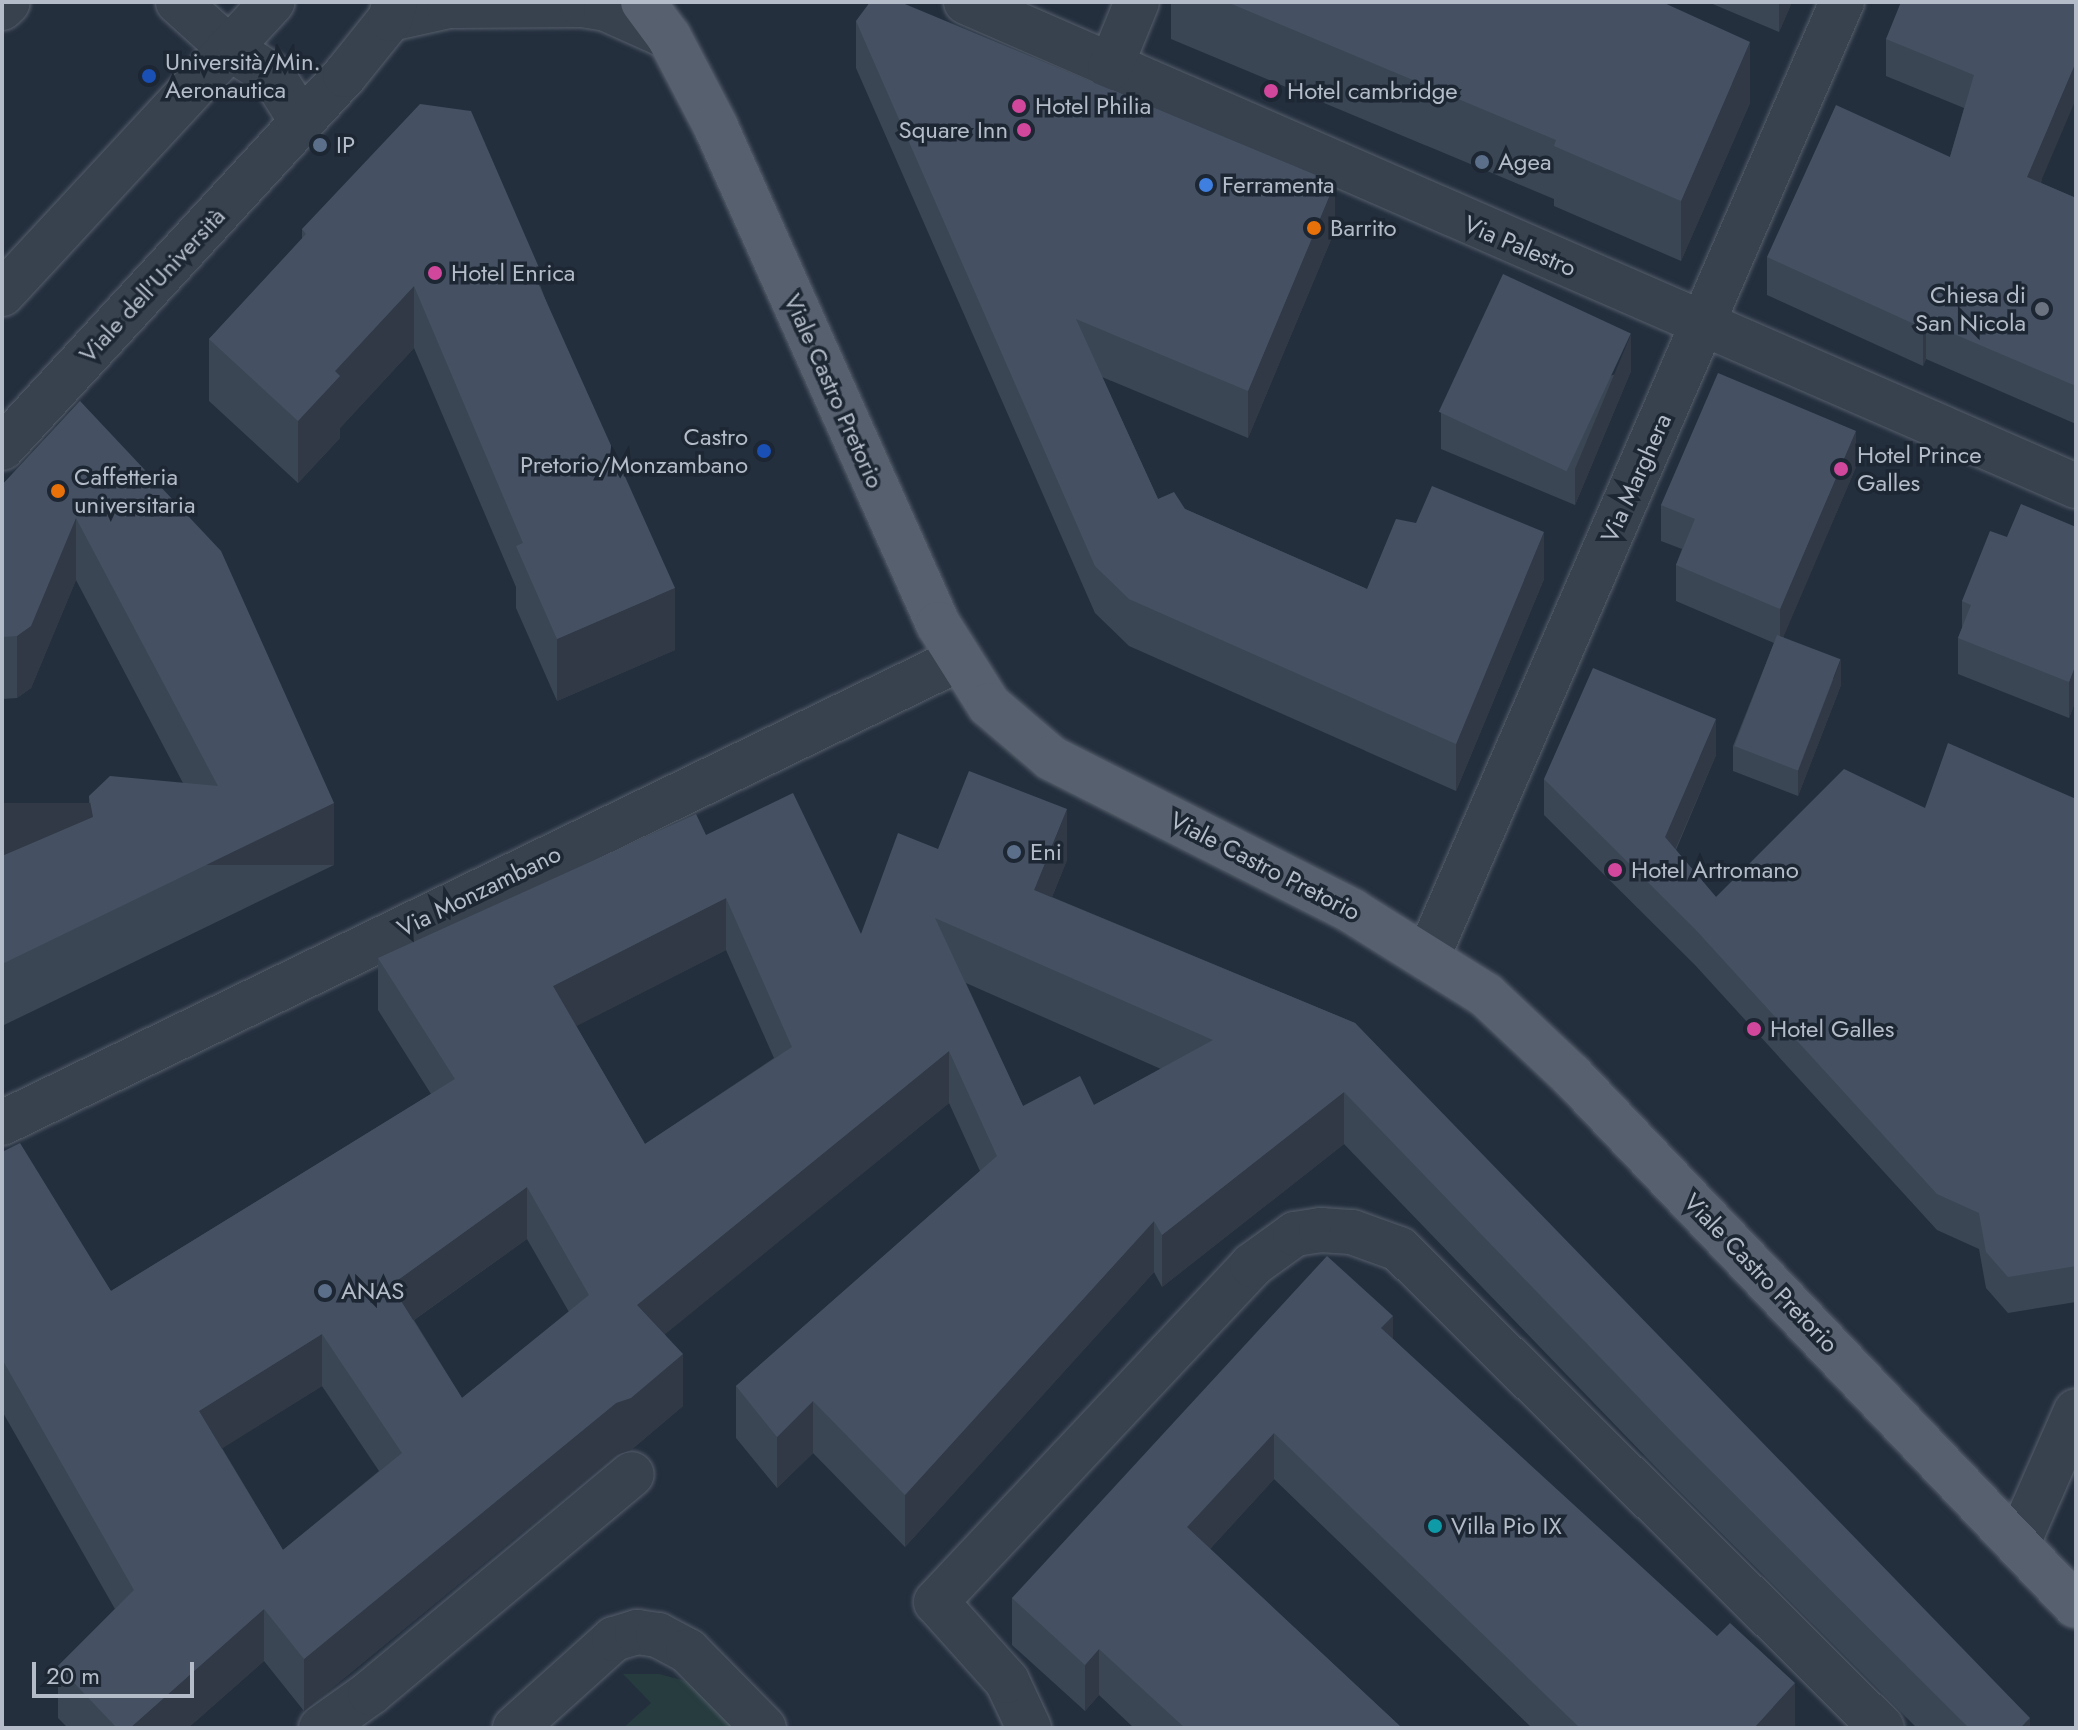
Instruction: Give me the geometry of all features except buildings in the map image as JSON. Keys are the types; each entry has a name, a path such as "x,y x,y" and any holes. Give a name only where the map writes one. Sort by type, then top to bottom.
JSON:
{"main road":[{"name":"Viale Castro Pretorio","path":"643,2 669,37 715,125 957,660 996,712 1051,758 1429,954 1486,995 1553,1056 2076,1606"}],"street":[{"path":"2,8 8,2"},
{"path":"178,2 228,47 273,76 302,122"},
{"path":"2,294 272,2"},
{"name":"Via Palestro","path":"966,2 1110,68 2076,486"},
{"path":"1110,68 1137,2"},
{"name":"Via Marghera","path":"1429,954 1842,2"},
{"name":"Viale dell'Università","path":"2,448 302,122 392,11 449,6 582,5 606,9 669,37"},
{"name":"Via Monzambano","path":"2,1123 957,660"},
{"path":"1029,1728 1007,1681 936,1602 1252,1265 1295,1234 1321,1230 1376,1238 1399,1249 1882,1728"},
{"path":"2018,1543 2076,1411"},
{"path":"321,1728 370,1693 632,1474"},
{"path":"515,1728 614,1639 637,1632 658,1635 688,1651 764,1728"}],"green space":[{"path":"623,1674 659,1674 697,1684 739,1728 623,1728 651,1703"}],"place":[{"name":"Università/Min. Aeronautica","path":"149,76"},
{"name":"Hotel cambridge","path":"1271,91"},
{"name":"Hotel Philia","path":"1019,106"},
{"name":"Square Inn","path":"1024,130"},
{"name":"IP","path":"320,145"},
{"name":"Agea","path":"1482,162"},
{"name":"Ferramenta","path":"1206,185"},
{"name":"Barrito","path":"1314,228"},
{"name":"Hotel Enrica","path":"435,273"},
{"name":"Chiesa di San Nicola","path":"2042,309"},
{"name":"Castro Pretorio/Monzambano","path":"764,451"},
{"name":"Hotel Prince Galles","path":"1841,469"},
{"name":"Caffetteria universitaria","path":"58,491"},
{"name":"Eni","path":"1014,852"},
{"name":"Hotel Artromano","path":"1615,870"},
{"name":"Hotel Galles","path":"1754,1029"},
{"name":"ANAS","path":"325,1291"},
{"name":"Villa Pio IX","path":"1435,1526"}]}
